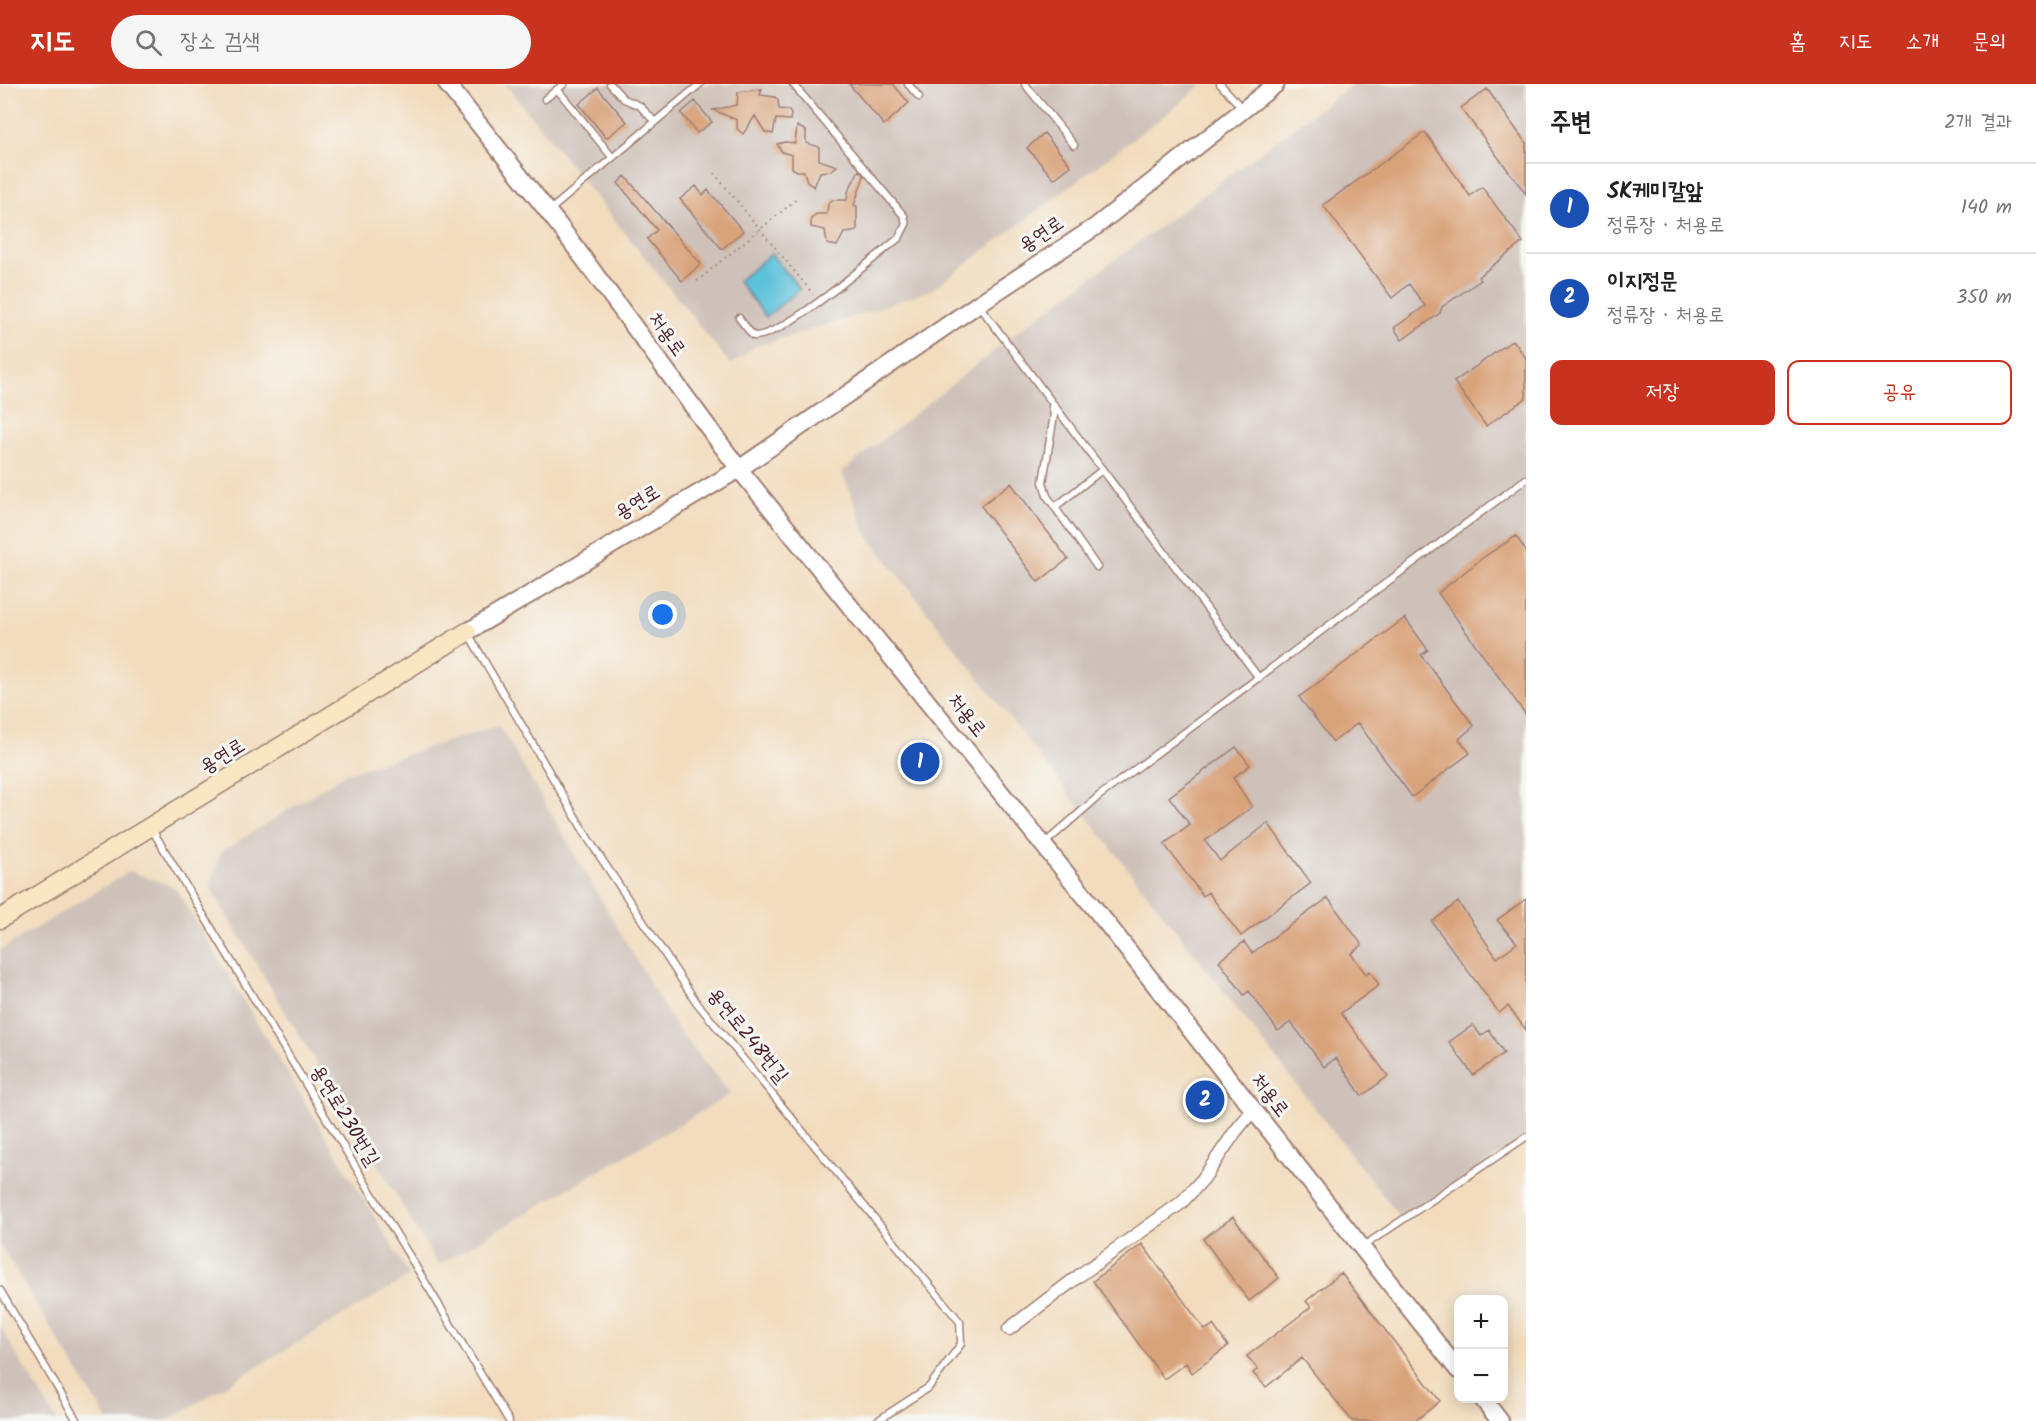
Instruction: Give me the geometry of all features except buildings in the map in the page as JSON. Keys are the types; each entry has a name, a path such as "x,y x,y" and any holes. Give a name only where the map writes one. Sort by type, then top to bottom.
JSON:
{"main road":[{"name":"용연로","path":"0,919 467,632"}],"street":[{"name":"처용로","path":"447,84 548,211 739,469 1043,845 1454,1365"},
{"name":"용연로","path":"467,632 739,469 978,304 1095,227 1273,85"},
{"path":"1009,1329 1181,1203 1203,1179 1253,1110"},
{"path":"1486,1403 1500,1421"}],"lane":[{"path":"545,99 564,84"},
{"path":"610,84 624,99 640,106 655,122"},
{"path":"548,211 700,84"},
{"path":"739,318 753,336 760,337 787,325 899,238 906,224 904,216 793,84"},
{"path":"908,84 919,97"},
{"path":"1025,84 1074,145"},
{"path":"1220,84 1244,109"},
{"path":"557,89 612,157"},
{"path":"978,304 1259,678"},
{"path":"1052,402 1054,415 1043,482 1047,496 1097,567"},
{"path":"1055,507 1102,470"},
{"path":"1043,845 1100,796 1526,480"},
{"name":"용연로248번길","path":"467,632 589,840 697,1003 960,1322 961,1344 929,1387 877,1421"},
{"name":"용연로230번길","path":"151,828 509,1421"},
{"path":"1361,1248 1526,1137"},
{"path":"0,1290 77,1421"}],"path":[{"path":"714,173 819,301"},
{"path":"697,281 798,198"}],"shaded area":[{"path":"505,84 1202,84 1169,112 933,289 754,347 731,365"},
{"path":"1353,84 1526,84 1526,1136 1402,1220 867,535 842,472 1020,330"},
{"path":"499,725 675,1026 731,1094 438,1265 210,887 221,852 345,774"},
{"path":"130,871 175,887 410,1276 166,1421 108,1421 0,1245 0,950"},
{"path":"0,1326 26,1371 57,1421 0,1421"}],"water":[{"path":"771,254 800,289 766,317 738,281"}],"place":[{"name":"SK케미칼앞","path":"920,762"},
{"name":"이지정문","path":"1205,1100"}]}
